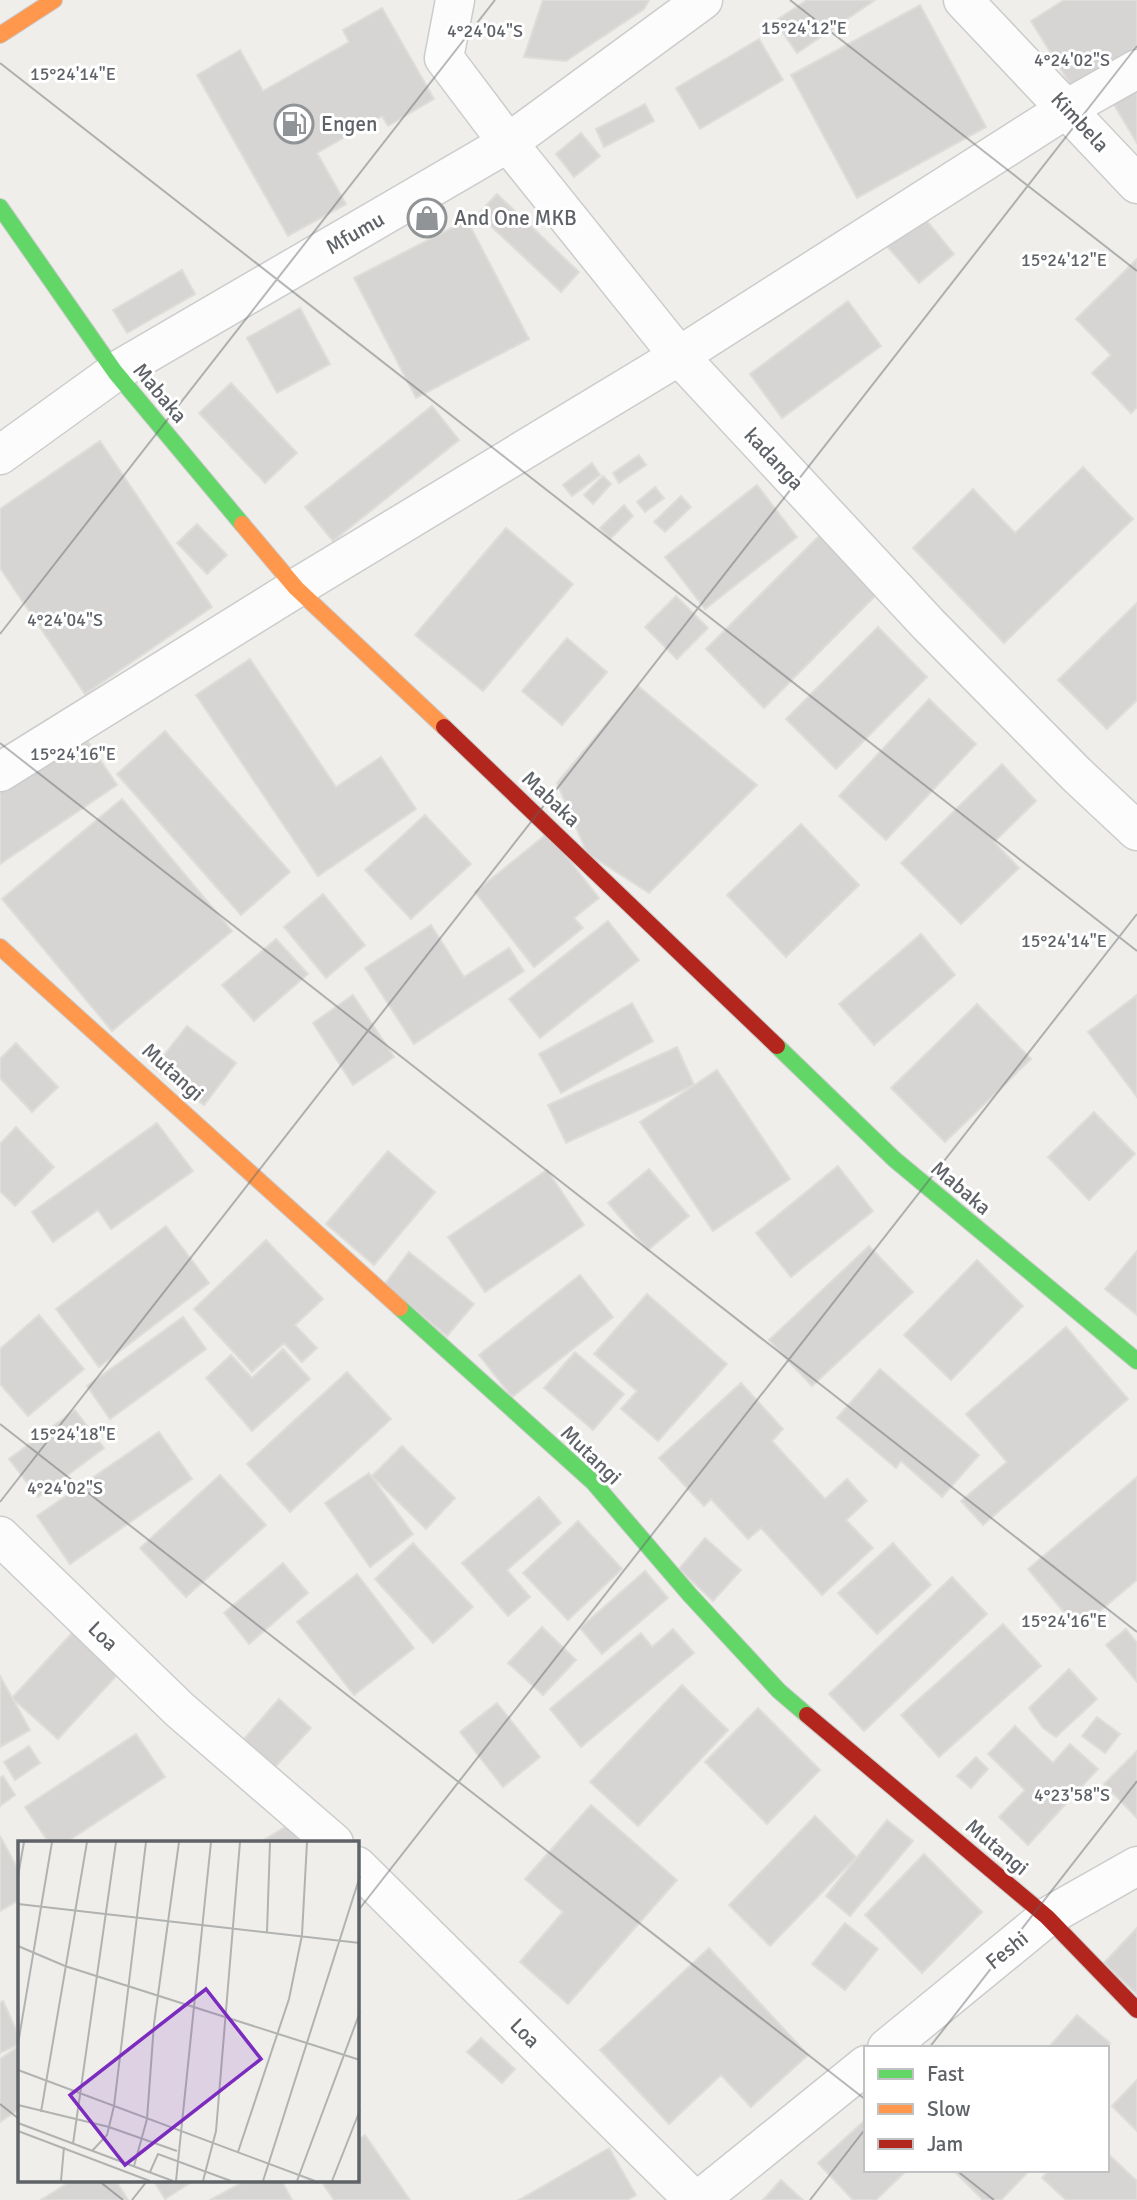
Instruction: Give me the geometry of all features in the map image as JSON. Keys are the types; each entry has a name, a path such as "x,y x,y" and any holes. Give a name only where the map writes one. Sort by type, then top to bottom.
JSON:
{"main road":[{"path":"0,35 54,0"},
{"name":"Mabaka","path":"0,207 116,372 296,588 570,846 894,1159 1137,1361"},
{"name":"Mutangi","path":"0,947 593,1482 690,1595 779,1690 1047,1917 1137,2010"}],"street":[{"name":"kadanga","path":"455,0 444,58 508,143 680,356 928,624 1076,774 1137,831"},
{"name":"Mfumu","path":"0,455 116,372 508,143 703,0"},
{"name":"Kimbela","path":"963,0 1137,184"},
{"path":"0,772 296,588 680,356 1068,108 1137,69"},
{"name":"Loa","path":"0,1536 180,1710 332,1841"},
{"name":"Feshi","path":"889,2046 1047,1917 1137,1866"},
{"name":"Loa","path":"359,1868 694,2200"},
{"path":"699,2200 864,2067"}],"building":[{"path":"543,0 649,0 644,9 566,61 524,57"},
{"path":"807,0 875,0 797,53 775,21"},
{"path":"1064,0 1137,0 1137,46 1072,87 1031,21"},
{"path":"920,5 986,127 857,198 791,75"},
{"path":"382,8 434,99 388,126 382,116 317,153 346,204 288,236 197,75 240,50 263,91 349,42 343,30"},
{"path":"759,39 783,80 700,129 676,88"},
{"path":"1137,88 1137,143 1113,103"},
{"path":"645,104 654,121 604,147 596,129"},
{"path":"581,133 600,156 574,177 556,154"},
{"path":"497,194 579,272 561,292 478,214"},
{"path":"922,215 954,254 919,283 886,245"},
{"path":"467,220 529,339 416,398 354,278"},
{"path":"1137,259 1137,407 1131,413 1092,373 1111,355 1076,319"},
{"path":"182,270 195,294 127,333 113,310"},
{"path":"848,301 881,346 782,418 750,374"},
{"path":"300,308 330,364 277,393 247,338"},
{"path":"231,383 297,453 265,483 199,413"},
{"path":"432,406 459,440 333,541 305,507"},
{"path":"100,441 212,607 85,694 0,568 0,509"},
{"path":"639,455 646,465 619,483 613,473"},
{"path":"592,463 600,475 572,496 563,485"},
{"path":"1083,467 1133,519 1004,643 913,548 973,489 1015,533"},
{"path":"603,476 611,484 593,504 584,495"},
{"path":"757,485 797,537 705,609 665,557"},
{"path":"655,487 664,498 645,512 637,502"},
{"path":"681,496 691,507 665,532 654,522"},
{"path":"624,505 633,516 610,539 600,528"},
{"path":"197,524 227,555 207,574 177,543"},
{"path":"506,528 573,584 483,691 415,635"},
{"path":"822,533 880,591 764,708 706,649"},
{"path":"676,596 708,628 677,659 645,627"},
{"path":"1137,603 1137,700 1107,729 1058,680"},
{"path":"878,627 927,677 836,769 786,719"},
{"path":"567,638 607,672 562,725 522,691"},
{"path":"250,659 336,787 381,757 416,809 318,876 196,695"},
{"path":"638,686 757,785 649,893 587,853 557,783"},
{"path":"929,699 976,744 886,840 839,796"},
{"path":"165,731 290,872 241,915 117,774"},
{"path":"84,736 117,785 0,864 0,792"},
{"path":"1002,764 1036,801 994,842 1019,868 961,924 901,863"},
{"path":"122,799 232,931 112,1031 2,899"},
{"path":"425,815 471,864 411,919 365,870"},
{"path":"801,824 859,885 786,957 727,895"},
{"path":"548,833 599,898 574,918 583,928 534,967 475,892"},
{"path":"323,894 365,945 326,978 284,927"},
{"path":"608,921 639,960 540,1038 509,999"},
{"path":"431,925 464,977 509,948 524,971 414,1044 365,968"},
{"path":"921,934 955,975 874,1045 839,1004"},
{"path":"276,939 308,974 254,1021 222,985"},
{"path":"353,995 394,1057 353,1085 313,1023"},
{"path":"1137,995 1137,1097 1088,1032"},
{"path":"632,1003 653,1041 561,1093 539,1054"},
{"path":"977,1004 1031,1059 945,1142 891,1088"},
{"path":"187,1026 236,1063 204,1105 154,1068"},
{"path":"16,1043 58,1087 32,1112 0,1078 0,1059"},
{"path":"677,1047 694,1085 566,1143 548,1105"},
{"path":"717,1070 790,1179 713,1231 640,1122"},
{"path":"1094,1112 1135,1154 1089,1200 1048,1157"},
{"path":"157,1123 193,1171 111,1229 98,1210 53,1242 32,1212"},
{"path":"16,1127 54,1167 15,1206 0,1191 0,1144"},
{"path":"388,1151 435,1192 374,1265 326,1224"},
{"path":"838,1166 873,1211 791,1277 756,1233"},
{"path":"649,1169 689,1216 648,1250 608,1203"},
{"path":"547,1170 584,1225 485,1292 448,1237"},
{"path":"166,1226 209,1283 99,1367 56,1309"},
{"path":"266,1240 323,1299 295,1325 317,1348 302,1362 284,1343 252,1372 194,1309"},
{"path":"869,1246 913,1292 812,1386 769,1340"},
{"path":"1137,1251 1137,1315 1105,1289"},
{"path":"409,1252 474,1304 447,1336 384,1285"},
{"path":"977,1260 1023,1306 951,1380 904,1335"},
{"path":"580,1275 613,1317 512,1397 479,1355"},
{"path":"647,1294 727,1364 658,1441 621,1409 637,1391 594,1354"},
{"path":"39,1315 84,1369 28,1416 0,1384 0,1349"},
{"path":"183,1317 206,1349 110,1419 87,1386"},
{"path":"1066,1327 1128,1399 983,1525 961,1501 1007,1462 966,1414"},
{"path":"283,1349 310,1379 252,1431 206,1378 231,1355 252,1378"},
{"path":"575,1352 624,1394 593,1430 544,1388"},
{"path":"880,1369 979,1455 942,1497 901,1461 896,1468 837,1418"},
{"path":"347,1372 391,1419 290,1512 247,1464"},
{"path":"741,1383 783,1429 772,1441 825,1499 847,1479 867,1501 846,1520 873,1548 822,1595 761,1528 748,1539 711,1499 704,1506 659,1458"},
{"path":"75,1410 104,1448 38,1497 9,1459"},
{"path":"159,1432 192,1479 70,1564 37,1516"},
{"path":"402,1446 455,1498 426,1529 372,1476"},
{"path":"369,1473 413,1534 370,1567 325,1503"},
{"path":"220,1475 266,1525 186,1597 140,1548"},
{"path":"1137,1477 1137,1580 1078,1629 1028,1569"},
{"path":"539,1497 561,1523 507,1570 530,1597 508,1616 462,1563"},
{"path":"578,1521 622,1569 568,1620 523,1573"},
{"path":"705,1538 741,1570 713,1601 679,1569"},
{"path":"413,1543 473,1607 433,1643 375,1579"},
{"path":"893,1543 931,1585 877,1634 838,1593"},
{"path":"283,1563 308,1593 249,1644 224,1613"},
{"path":"645,1571 668,1598 602,1654 580,1628"},
{"path":"357,1574 414,1648 354,1695 297,1622"},
{"path":"952,1577 987,1614 864,1731 829,1694"},
{"path":"1003,1624 1041,1666 939,1757 901,1715"},
{"path":"542,1627 576,1660 543,1695 508,1663"},
{"path":"673,1629 694,1653 581,1747 550,1709 641,1633 652,1647"},
{"path":"1126,1629 1137,1643 1137,1682 1106,1645"},
{"path":"73,1632 118,1674 58,1739 12,1698"},
{"path":"1069,1669 1097,1699 1056,1737 1043,1728 1029,1708"},
{"path":"0,1676 30,1730 0,1747"},
{"path":"682,1685 728,1730 638,1826 590,1782"},
{"path":"279,1699 311,1728 275,1767 244,1739"},
{"path":"497,1703 540,1757 503,1787 460,1732"},
{"path":"758,1708 820,1770 767,1824 705,1762"},
{"path":"1097,1717 1120,1734 1105,1753 1082,1736"},
{"path":"1015,1726 1053,1763 1070,1744 1098,1769 1028,1845 999,1817 1025,1790 988,1754"},
{"path":"136,1734 165,1777 68,1841 48,1841 25,1807"},
{"path":"29,1746 40,1763 15,1780 4,1762"},
{"path":"1137,1751 1137,1818 1104,1784"},
{"path":"976,1757 988,1769 971,1788 957,1776"},
{"path":"3,1776 15,1795 0,1806 0,1778"},
{"path":"591,1805 677,1880 568,2004 520,1962 563,1912 525,1879"},
{"path":"815,1816 856,1857 770,1946 729,1905"},
{"path":"887,1820 913,1841 850,1916 826,1896"},
{"path":"290,1824 301,1841 262,1841"},
{"path":"0,1836 18,1869 18,1901 0,1911"},
{"path":"924,1854 982,1912 922,1973 865,1915"},
{"path":"845,1923 878,1949 845,1990 812,1964"},
{"path":"1137,1928 1137,1994 1104,1963"},
{"path":"709,1948 808,2055 751,2107 721,2075 669,2124 600,2050"},
{"path":"3,2001 18,2034 18,2044 0,2053 0,2003"},
{"path":"1077,2015 1110,2043 1108,2046 1050,2046"},
{"path":"481,2038 515,2069 502,2083 467,2052"},
{"path":"16,2048 18,2051 18,2110 0,2122 0,2059"},
{"path":"1137,2080 1137,2131 1112,2106"},
{"path":"864,2121 864,2172 905,2172 876,2200 853,2200 818,2163"},
{"path":"365,2135 410,2200 334,2200 322,2182 359,2182 359,2139"},
{"path":"609,2148 636,2195 627,2200 519,2200"},
{"path":"1109,2155 1137,2181 1137,2200 1066,2200 1042,2178 1047,2172 1109,2172"},
{"path":"955,2172 1028,2172 1001,2200 983,2200"},
{"path":"781,2180 803,2200 763,2200"},
{"path":"69,2182 117,2182 128,2200 41,2200"},
{"path":"155,2182 191,2182 165,2199"},
{"path":"243,2182 283,2182 292,2200 210,2200"}],"traffic: fast":[{"path":"0,207 115,372 242,524"},
{"path":"777,1046 894,1159 1137,1361"},
{"path":"400,1308 593,1482 690,1595 779,1691 807,1715"}],"traffic: slow":[{"path":"0,35 54,0"},
{"path":"242,524 296,588 444,727"},
{"path":"0,947 400,1308"}],"traffic: jam":[{"path":"444,727 777,1046"},
{"path":"807,1715 1047,1917 1137,2010"}],"place":[{"name":"Engen","path":"294,124"},
{"name":"And One MKB","path":"427,218"}]}
